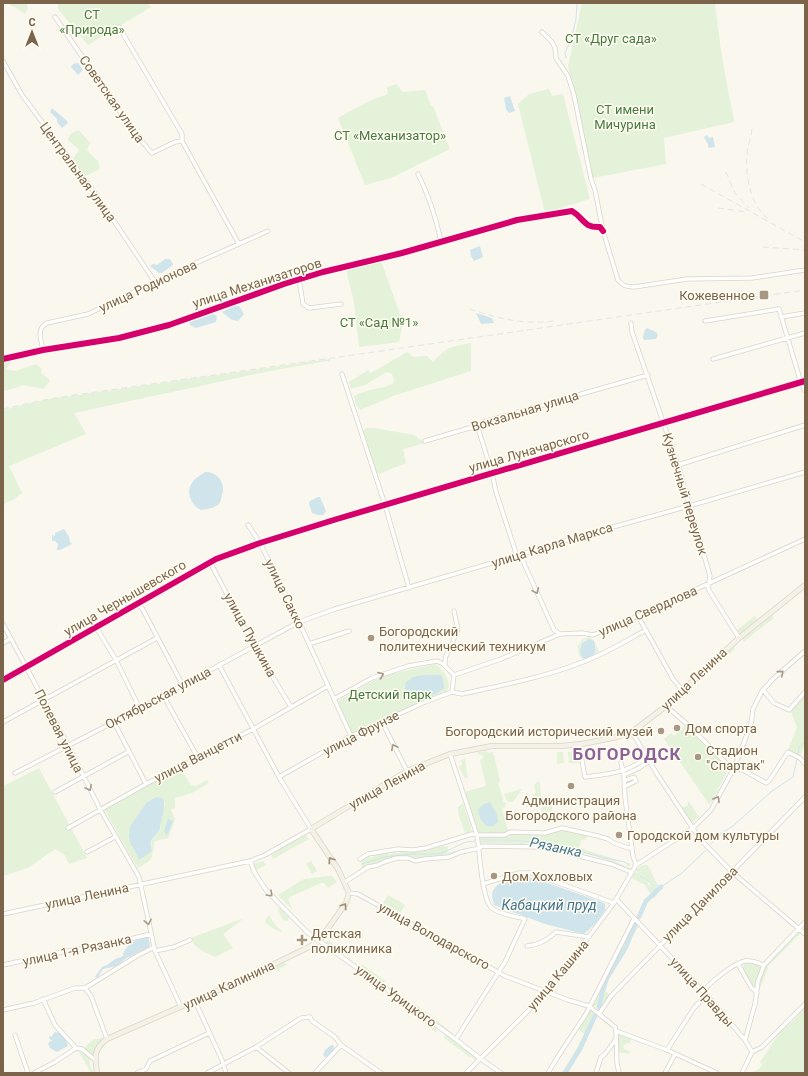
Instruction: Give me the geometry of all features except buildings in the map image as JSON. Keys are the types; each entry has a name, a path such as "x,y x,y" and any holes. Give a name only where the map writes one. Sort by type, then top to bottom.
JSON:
{"main road":[{"name":"улица Ленина","path":"311,829 407,771 450,754 492,746 561,746 579,744 617,737 632,732 666,706 739,638 805,585"},
{"path":"311,829 345,882 349,893"},
{"name":"улица Калинина","path":"107,1039 195,1001 299,952 319,940 346,903 349,893"},
{"path":"97,1073 95,1060 98,1047 107,1039"}],"street":[{"name":"Советская улица","path":"55,17 129,125 149,150 152,152 175,142 182,141"},
{"path":"119,27 182,134 182,141 239,244"},
{"path":"542,32 552,42 555,48 556,58 568,76 574,95 603,231 618,280 621,284 627,287 634,287 687,279 752,278 805,270"},
{"name":"Центральная улица","path":"3,62 22,95 100,200 155,282"},
{"path":"418,174 436,216 441,241"},
{"name":"улица Механизаторов","path":"3,359 43,350 118,338 169,324 323,272 402,253 517,220 572,211 588,226 600,227 603,231"},
{"name":"улица Родионова","path":"43,350 40,330 43,325 88,314 268,231"},
{"path":"299,280 303,304 309,308 341,304"},
{"path":"705,321 779,309 805,391"},
{"path":"782,318 805,313"},
{"name":"Кузнечный переулок","path":"631,323 632,332 678,465 710,576 710,584 708,588 739,638"},
{"path":"713,359 805,333"},
{"path":"342,374 385,505 409,588"},
{"name":"Вокзальная улица","path":"424,441 469,428 478,428 483,422 648,375"},
{"name":"улица Луначарского","path":"260,543 803,382"},
{"path":"678,465 805,425"},
{"path":"478,428 516,553 519,555 554,630 560,634"},
{"name":"улица Карла Маркса","path":"299,622 584,535 805,472"},
{"name":"улица Сакко","path":"248,525 260,543 299,622 351,736"},
{"name":"улица Свердлова","path":"454,675 501,659 560,634 582,633 594,635 710,584 805,539"},
{"name":"улица Чернышевского","path":"3,680 210,562 260,543"},
{"name":"улица Пушкина","path":"210,562 254,646 291,707"},
{"path":"136,604 142,608 182,684"},
{"path":"445,666 445,655 453,644 453,637 458,630 454,611"},
{"path":"638,616 673,678 682,690"},
{"name":"Октябрьская улица","path":"15,773 114,722 139,707 299,622"},
{"name":"Полевая улица","path":"3,624 100,809 139,877 155,949 181,1007"},
{"path":"96,627 116,660 139,707"},
{"path":"334,699 369,680 391,671 408,666 437,661 445,666 454,675 452,692 462,694 531,679 574,666 646,630"},
{"name":"улица Сакко","path":"309,644 349,631"},
{"path":"3,722 157,638"},
{"path":"3,643 10,639"},
{"path":"621,764 624,773 625,798 636,865 692,829 711,810 734,769 751,724 754,709 763,690 805,651"},
{"path":"219,665 279,776 311,829"},
{"name":"улица Ванцетти","path":"68,828 146,784 253,729 328,686"},
{"path":"763,690 774,703 789,710 805,692"},
{"name":"улица Фрунзе","path":"279,776 351,736 452,692"},
{"path":"163,695 198,758"},
{"path":"666,706 734,769 743,770 766,783 769,781 788,752 800,758 805,764"},
{"path":"114,722 128,752 146,784"},
{"path":"382,722 407,771"},
{"path":"632,732 692,829 700,839 732,872 805,934"},
{"path":"579,744 585,777 624,773 648,759"},
{"path":"54,792 128,752"},
{"path":"450,754 477,835 483,890 492,909 525,919 505,962 456,1039"},
{"path":"624,781 634,777 636,781 624,788"},
{"name":"улица Данилова","path":"599,1014 611,996 805,797"},
{"path":"360,859 368,854 398,849 420,849 472,834 505,835 510,832 545,833 562,828 608,839 628,848 632,847"},
{"name":"улица Ленина","path":"3,914 250,861 265,855 311,829"},
{"path":"87,852 116,837"},
{"path":"345,882 368,867 397,858 408,858 415,861 425,858 449,857 479,847 538,848 555,850 611,864 631,872"},
{"name":"улица Урицкого","path":"250,861 255,873 266,890 307,932 501,1073"},
{"name":"улица Кашина","path":"466,1073 547,992 615,902 636,865"},
{"path":"483,884 519,872 531,873 615,902"},
{"name":"улица Володарского","path":"349,893 358,894 498,972 568,1000 589,1006"},
{"name":"улица Правды","path":"615,902 634,919 704,993 745,1040 752,1052"},
{"path":"548,1073 589,1006 634,919"},
{"path":"745,1040 755,1004 758,981 764,965 805,922"},
{"path":"527,946 538,945 549,939 556,932 589,937"},
{"name":"улица 1-я Рязанка","path":"3,965 151,934"},
{"path":"3,1010 27,1005 75,988 85,988 137,956 155,949 174,947 190,940"},
{"path":"667,1050 704,993 721,975 738,964 746,961 764,965"},
{"path":"738,964 756,994"},
{"path":"85,988 91,996 107,1039"},
{"path":"43,999 54,1024 76,1048 82,1049 95,1060"},
{"path":"195,1001 224,1064 226,1073"},
{"path":"742,1073 752,1052 762,1047 805,1004"},
{"path":"589,1006 615,1027 619,1073"},
{"path":"207,1073 256,1047 302,1018 310,1017 312,1021 335,1038 341,1045 380,1073"},
{"path":"616,1031 667,1050 716,1073"},
{"path":"137,1073 146,1069 150,1061 209,1033"},
{"path":"15,1035 28,1073"},
{"path":"596,1073 601,1057 616,1039"},
{"path":"315,1073 341,1045"},
{"path":"256,1047 289,1073"},
{"path":"34,1073 55,1062 76,1048"},
{"path":"665,1073 675,1054"}],"green space":[{"path":"8,3 26,3 28,8 25,14"},
{"name":"СТ «Природа»","path":"58,3 148,3 151,7 88,45 58,9"},
{"path":"582,3 715,3 717,24 734,122 664,138 666,164 593,178 568,66"},
{"name":"СТ «Механизатор»","path":"397,84 402,92 425,90 450,149 391,178 365,185 338,118 369,101 388,94 387,87"},
{"path":"549,89 552,96 563,94 590,199 547,212 544,209 518,104 529,94"},
{"path":"79,130 90,143 87,150 98,161 100,169 86,176 73,160 79,149 68,140 69,136"},
{"name":"СТ «Сад №1»","path":"381,261 403,322 399,342 359,347 354,302 346,269"},
{"path":"471,343 471,371 396,395 360,410 356,404 354,396 393,384 394,379 392,374 387,372 365,385 351,389 349,382 368,370 371,373 407,352 413,357 427,356 433,362 442,353 450,348"},
{"path":"330,359 330,362 327,361 275,370 74,413 86,434 9,466 22,493 13,500 3,504 3,410 44,400"},
{"path":"12,360 6,369 15,371 36,364 42,369 41,373 50,380 44,389 24,385 5,391 3,388 3,362"},
{"path":"366,428 414,435 425,443 403,449 406,463 379,474 376,473 362,433"},
{"path":"773,615 773,619 744,642 742,639"},
{"path":"755,616 757,620 740,634 737,630"},
{"path":"589,637 594,640 598,650 598,655 595,655 596,646 594,641 585,640 580,646 580,653 586,660 584,660 579,655 578,646 582,640"},
{"path":"734,647 735,649 702,679 700,678"},
{"name":"Детский парк","path":"434,664 440,668 448,680 449,684 447,691 351,733 337,703 338,701 382,676"},
{"path":"805,694 805,747 800,756 788,750 797,727 791,712 789,712"},
{"name":"Стадион \"Спартак\"","path":"685,726 688,726 729,768 713,800 709,804 664,739 671,733 674,736"},
{"path":"579,751 581,763 569,763 568,752"},
{"path":"478,752 493,752 500,781 498,783 503,802 506,803 505,807 502,809 508,831 505,834 478,834 464,792 486,786 480,760 483,758 482,754 479,755","holes":["490,802 497,814 480,818 478,809"]},
{"path":"557,752 563,752 564,763 557,764"},
{"path":"465,759 468,778 465,778 459,767 462,764 461,760"},
{"path":"39,768 87,858 69,864 65,855 55,849 28,868 3,876 3,786"},
{"path":"180,768 191,785 196,786 207,780 209,783 192,793 175,798 175,808 171,810 175,819 168,838 155,841 151,860 138,868 124,846 104,808","holes":["156,797 165,803 160,823 161,827 152,840 151,848 139,860 133,846 130,826 147,802"]},
{"path":"538,781 540,783 541,801 548,800 547,802 537,805 532,795 535,794 536,791 534,788"},
{"path":"522,789 513,802 509,802 506,799 504,794"},
{"path":"552,800 556,804 552,807 552,811 542,812 541,808"},
{"path":"689,802 699,817 691,823 682,808 688,805 687,803"},
{"path":"463,803 472,831 466,835 458,813 458,807"},
{"path":"561,829 588,835 585,840 581,840 579,848 619,860 611,859 631,869 630,871 611,861 576,851 540,845 542,843 537,843 540,836"},
{"path":"510,833 540,834 536,842 526,842 518,839 480,840 478,836"},
{"path":"305,834 309,839 273,859 271,855"},
{"path":"517,840 526,844 481,843 480,841"},
{"path":"438,845 448,847 447,853 459,850 449,856 386,860 362,868 361,861 368,855 372,858 376,854 387,852 389,855 395,852 398,853"},
{"path":"263,861 266,865 256,870 253,864"},
{"path":"311,861 317,871 312,874 306,864"},
{"path":"643,865 648,865 657,884 660,886 650,882 635,870"},
{"path":"634,871 648,882 648,886 651,884 657,887 655,892 661,889 654,899 645,885 633,879 632,876"},
{"path":"332,876 337,882 328,888 324,883 321,883 290,897 288,900 293,910 278,895 304,879"},
{"path":"388,895 405,905 400,913 383,903"},
{"path":"279,908 282,908 289,917 288,921 283,920 278,910"},
{"path":"269,915 276,926 282,931 281,932 272,928 265,922"},
{"path":"244,918 223,934 233,948 215,957 201,950 195,945 191,938"},
{"path":"634,921 639,926 612,968 613,969 604,989 611,996 599,1010 595,1006 592,1006"},
{"path":"797,931 800,934 769,965 759,991 758,983 765,966"},
{"path":"328,940 343,951 342,954 324,944"},
{"path":"285,962 287,965 248,983 247,980"},
{"path":"745,962 760,965 762,969 756,990 742,970"},
{"path":"361,965 385,981 384,983 371,976"},
{"path":"405,1004 436,1027 437,1033 405,1007"},
{"path":"415,1004 454,1034 451,1035 436,1023 436,1021 433,1021 423,1014 422,1011 414,1007"},
{"path":"805,1007 805,1073 752,1073 760,1068 762,1065 760,1062 780,1032 794,1020"},
{"path":"590,1008 594,1012 594,1016 586,1035 585,1043 568,1073 562,1073 584,1034 578,1029"},
{"path":"618,1033 632,1038 630,1041 631,1044 627,1043 623,1046 624,1049 630,1051 629,1054 619,1052"},
{"path":"445,1034 465,1047 476,1059 475,1060 470,1055 471,1058 444,1038"},
{"path":"104,1036 93,1055 83,1049 92,1041 99,1039 100,1037 102,1039"},
{"path":"78,1050 89,1058 91,1069 94,1073 91,1073"}],"water":[{"path":"78,63 83,70 78,75 71,67 73,64"},
{"path":"510,96 515,111 509,113 506,109 504,98"},
{"path":"52,108 68,123 62,128 57,122 57,119 50,112"},
{"path":"707,135 709,138 713,137 715,147 709,148 704,137"},
{"path":"480,246 483,257 474,261 470,250"},
{"path":"165,259 170,259 173,264 161,273 158,273 150,266 153,264 157,265"},
{"path":"234,306 239,306 244,314 238,321 232,320 222,312"},
{"path":"476,313 492,318 494,323 481,324"},
{"path":"213,314 217,316 216,322 196,328 190,325 190,322"},
{"path":"647,328 656,332 658,335 656,339 644,340 643,337"},
{"path":"205,472 210,472 220,479 223,486 223,491 219,504 201,510 192,502 189,490 193,481"},
{"path":"320,497 326,511 323,515 312,513 309,504 310,501"},
{"path":"64,529 72,544 57,550 58,544 55,541 52,541 52,535 55,536 55,533"},
{"path":"589,639 594,641 595,651 593,657 586,660 580,653 580,648 582,643"},
{"path":"426,675 441,675 444,688 436,693 419,700 410,700 407,696 405,687 406,682 411,678"},
{"path":"156,797 163,799 164,802 161,824 159,831 151,843 152,851 139,860 131,845 129,837 130,826 147,802"},
{"path":"490,802 497,814 498,822 493,826 486,826 480,818 478,809 484,804"},
{"path":"168,819 173,821 166,836 164,831"},
{"name":"Кабацкий пруд","path":"523,877 533,878 602,902 605,904 605,910 595,924 584,934 545,924 494,905 492,896 495,887 508,880"},
{"path":"145,936 148,937 150,944 149,947 125,959 117,966 103,969 98,977 95,977 102,967 123,956 128,946"},
{"path":"55,1032 60,1033 65,1037 68,1046 57,1052 50,1048 48,1044 52,1041 49,1036 51,1037"},
{"path":"331,1045 334,1046 334,1049 329,1056 325,1057 323,1055 325,1050"}],"waterway":[{"path":"566,58 565,53 572,36 576,19 577,3"},
{"name":"Рязанка","path":"798,753 799,747 805,742"},
{"name":"Рязанка","path":"711,844 720,834 733,826 772,791 793,777 797,759"},
{"name":"Рязанка","path":"482,840 518,840 558,845 604,858 625,862 629,866"},
{"name":"Рязанка","path":"362,864 384,857 413,854 440,854 466,842 475,841"},
{"name":"Рязанка","path":"638,874 654,885 661,887 682,873 706,850"},
{"name":"Рязанка","path":"639,917 646,901 661,887"},
{"name":"Рязанка","path":"599,1007 607,978 626,947 635,925"},
{"name":"Рязанка","path":"565,1073 580,1049 595,1016"}],"railway":[{"path":"752,129 747,154 748,180 757,206 768,219"},
{"path":"726,172 735,193 749,208"},
{"path":"701,184 805,242"},
{"path":"718,208 747,212"},
{"path":"763,247 805,250"},
{"path":"3,409 75,395 805,290"},
{"path":"469,309 510,320 531,322 553,321"}],"cycle path":[{"path":"3,359 43,350 119,338 169,325 284,284 323,272 402,253 517,220 572,211 590,226 600,227 603,231"},
{"path":"3,680 216,559 260,543 337,519 805,381"}],"place":[{"name":"Кожевенное","path":"764,295"},
{"name":"Богородский политехнический техникум","path":"371,638"},
{"name":"Дом спорта","path":"677,728"},
{"name":"Богородский исторический музей","path":"661,731"},
{"name":"Стадион \"Спартак\"","path":"698,757"},
{"name":"Администрация Богородского района","path":"571,786"},
{"name":"Городской дом культуры","path":"619,835"},
{"name":"Дом Хохловых","path":"494,876"},
{"name":"Детская поликлиника","path":"302,940"}],"district":[{"name":"БОГОРОДСК","path":"627,754"}],"park label":[{"name":"СТ «Друг сада»","path":"611,38"},
{"name":"СТ имени Мичурина","path":"625,116"}]}
